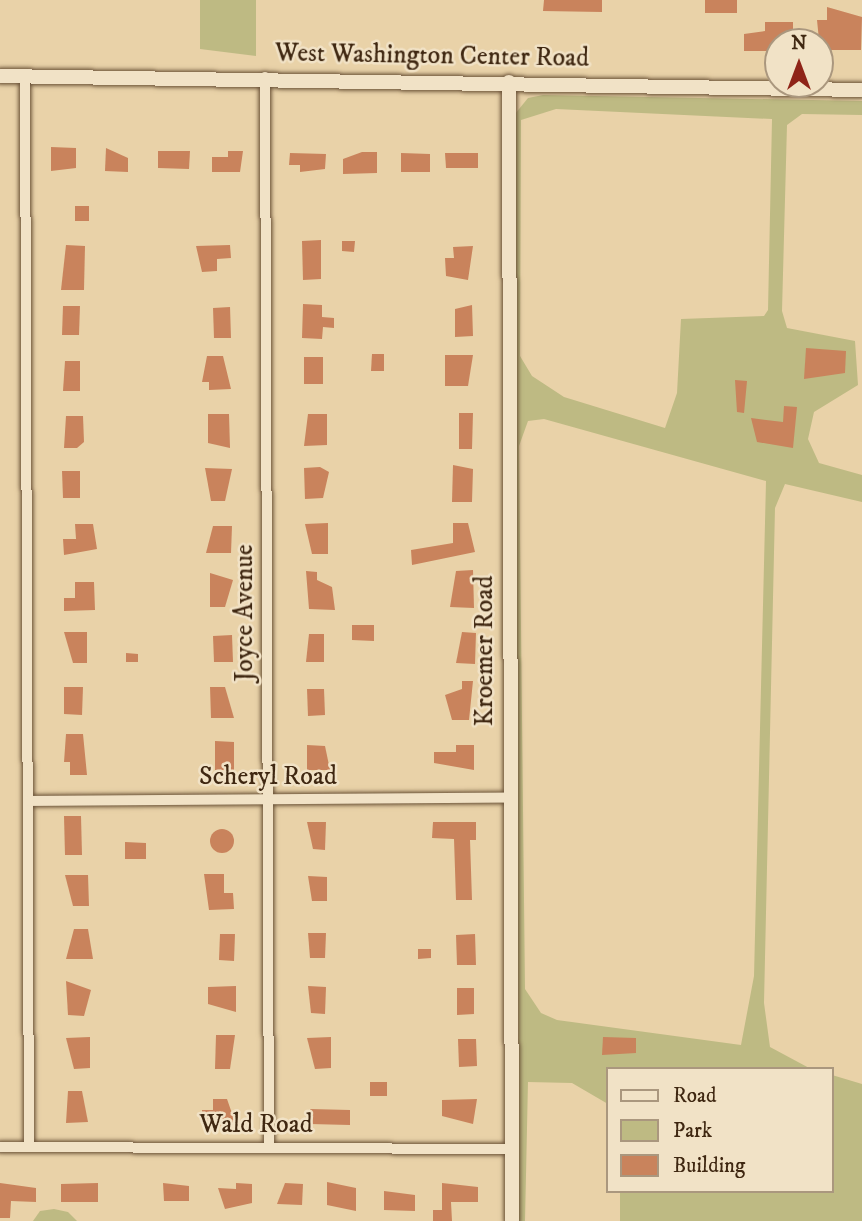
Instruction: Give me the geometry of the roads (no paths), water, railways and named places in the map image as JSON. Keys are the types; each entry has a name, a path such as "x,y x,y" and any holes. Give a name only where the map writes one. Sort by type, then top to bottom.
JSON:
{"street":[{"name":"West Washington Center Road","path":"0,76 265,77 862,90"},
{"path":"25,76 29,1147"},
{"name":"Joyce Avenue","path":"265,77 269,1148"},
{"name":"Kroemer Road","path":"509,82 512,1221"},
{"name":"Scheryl Road","path":"28,801 509,798"},
{"name":"Wald Road","path":"0,1147 512,1149"}]}
